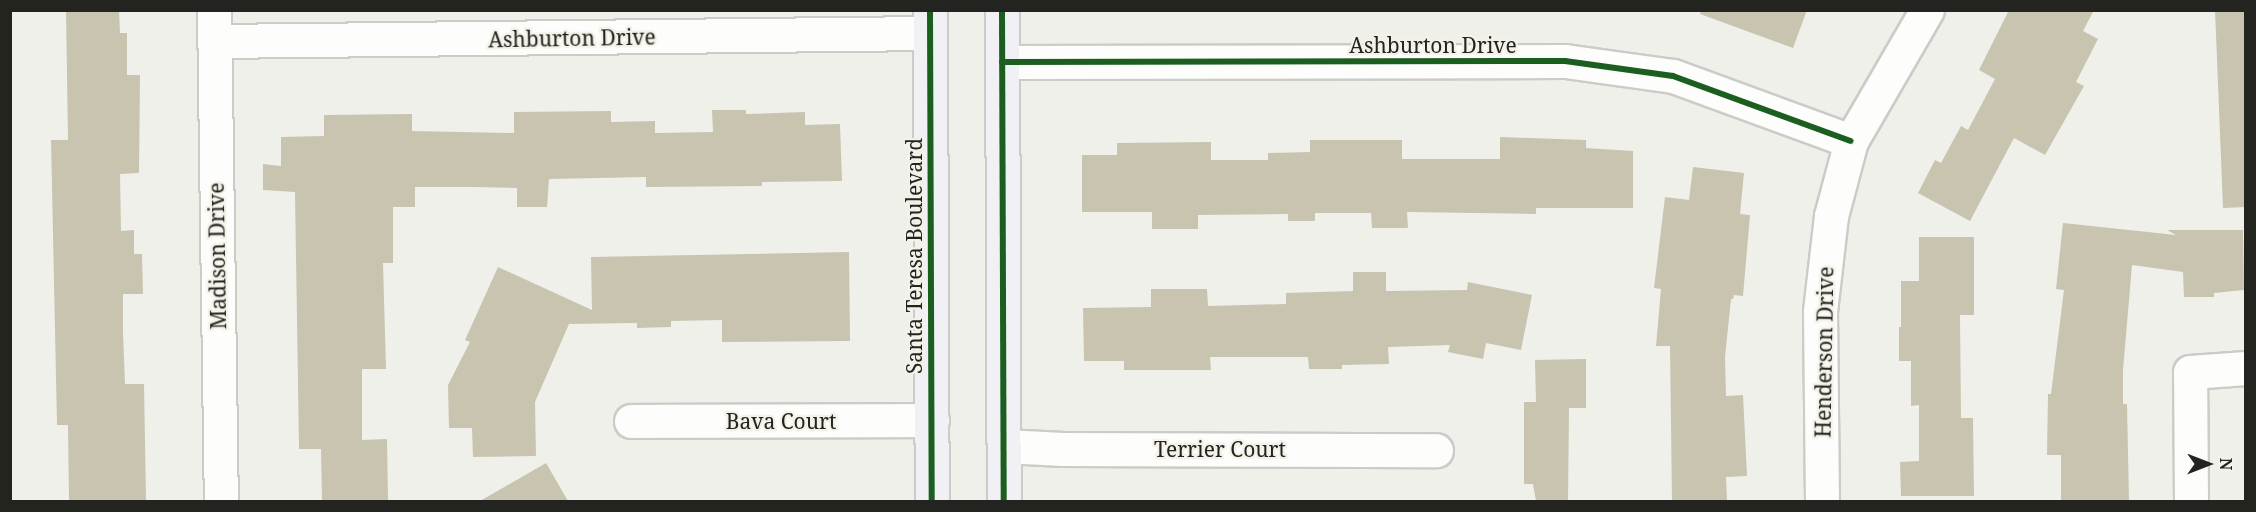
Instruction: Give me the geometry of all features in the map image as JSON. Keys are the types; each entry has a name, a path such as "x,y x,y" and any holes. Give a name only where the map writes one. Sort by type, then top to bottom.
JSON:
{"main road":[{"path":"1002,10 1004,501"},
{"name":"Santa Teresa Boulevard","path":"930,22 932,501"}],"street":[{"name":"Henderson Drive","path":"1822,501 1820,311 1831,216 1851,141 1928,10"},
{"name":"Ashburton Drive","path":"214,26 930,22"},
{"name":"Madison Drive","path":"214,26 221,501"},
{"name":"Ashburton Drive","path":"1002,62 1565,61 1674,76 1851,141"},
{"path":"2191,501 2190,372 2246,368"},
{"name":"Bava Court","path":"631,421 932,420"},
{"name":"Terrier Court","path":"1004,446 1436,450"}],"building":[{"path":"66,10 119,10 120,33 127,33 127,75 140,75 139,173 120,174 121,231 134,230 134,254 142,254 143,294 123,294 123,332 125,384 144,384 146,501 69,501 68,425 57,425 51,140 68,140"},
{"path":"1701,10 1807,10 1793,48 1700,14"},
{"path":"2009,10 2094,10 2083,31 2098,39 2076,82 2084,86 2045,155 2014,138 1970,221 1918,193 1935,160 1941,163 1961,126 1968,130 1995,79 1979,70"},
{"path":"2215,10 2246,10 2246,207 2223,208"},
{"path":"712,110 746,110 746,114 805,112 805,125 840,124 842,181 762,182 762,186 646,187 646,177 549,179 547,207 517,207 517,188 415,187 415,207 393,207 393,263 383,263 386,369 362,369 362,440 387,439 388,501 322,501 321,449 299,449 295,192 263,190 263,164 281,166 281,137 324,136 324,115 412,114 412,131 514,133 514,112 611,111 611,122 655,121 655,133 713,132"},
{"path":"1500,137 1586,140 1586,148 1633,151 1633,208 1536,208 1536,214 1407,212 1408,228 1372,228 1371,213 1315,213 1315,221 1288,221 1288,214 1198,215 1198,229 1152,229 1152,212 1082,212 1082,155 1117,155 1117,143 1211,142 1211,160 1268,160 1268,153 1310,152 1310,140 1402,140 1402,159 1500,159"},
{"path":"1693,167 1744,173 1740,214 1750,215 1743,296 1734,295 1731,299 1725,357 1726,396 1743,395 1747,476 1726,477 1727,501 1672,501 1670,346 1656,346 1661,289 1654,288 1665,197 1689,200"},
{"path":"2063,223 2176,235 2167,230 2243,230 2244,290 2214,293 2214,297 2184,297 2183,272 2132,265 2123,370 2123,404 2127,404 2129,501 2061,501 2061,455 2047,455 2048,394 2051,394 2064,290 2056,289"},
{"path":"1919,237 1974,237 1974,315 1960,315 1961,418 1973,418 1974,496 1901,496 1900,462 1919,461 1919,405 1911,406 1911,361 1899,361 1899,327 1901,327 1901,281 1919,281"},
{"path":"849,252 850,341 722,342 722,320 671,321 671,327 637,328 637,323 569,324 535,402 536,456 473,457 472,428 449,428 448,385 470,342 465,340 498,267 592,310 591,257"},
{"path":"1353,272 1386,272 1386,291 1467,290 1468,282 1532,295 1521,350 1486,343 1483,359 1448,352 1450,345 1388,347 1389,364 1342,365 1342,369 1309,369 1308,357 1210,357 1211,370 1124,370 1124,361 1084,361 1083,308 1151,307 1151,289 1207,289 1208,306 1286,304 1286,293 1353,291"},
{"path":"1586,359 1586,408 1569,408 1568,501 1536,501 1533,484 1524,484 1524,402 1536,402 1535,360"},
{"path":"546,463 568,501 480,501"}],"cycle path":[{"path":"930,10 932,502"},
{"path":"1002,10 1004,502"},
{"path":"1002,62 1565,61 1673,76 1851,141"}]}
